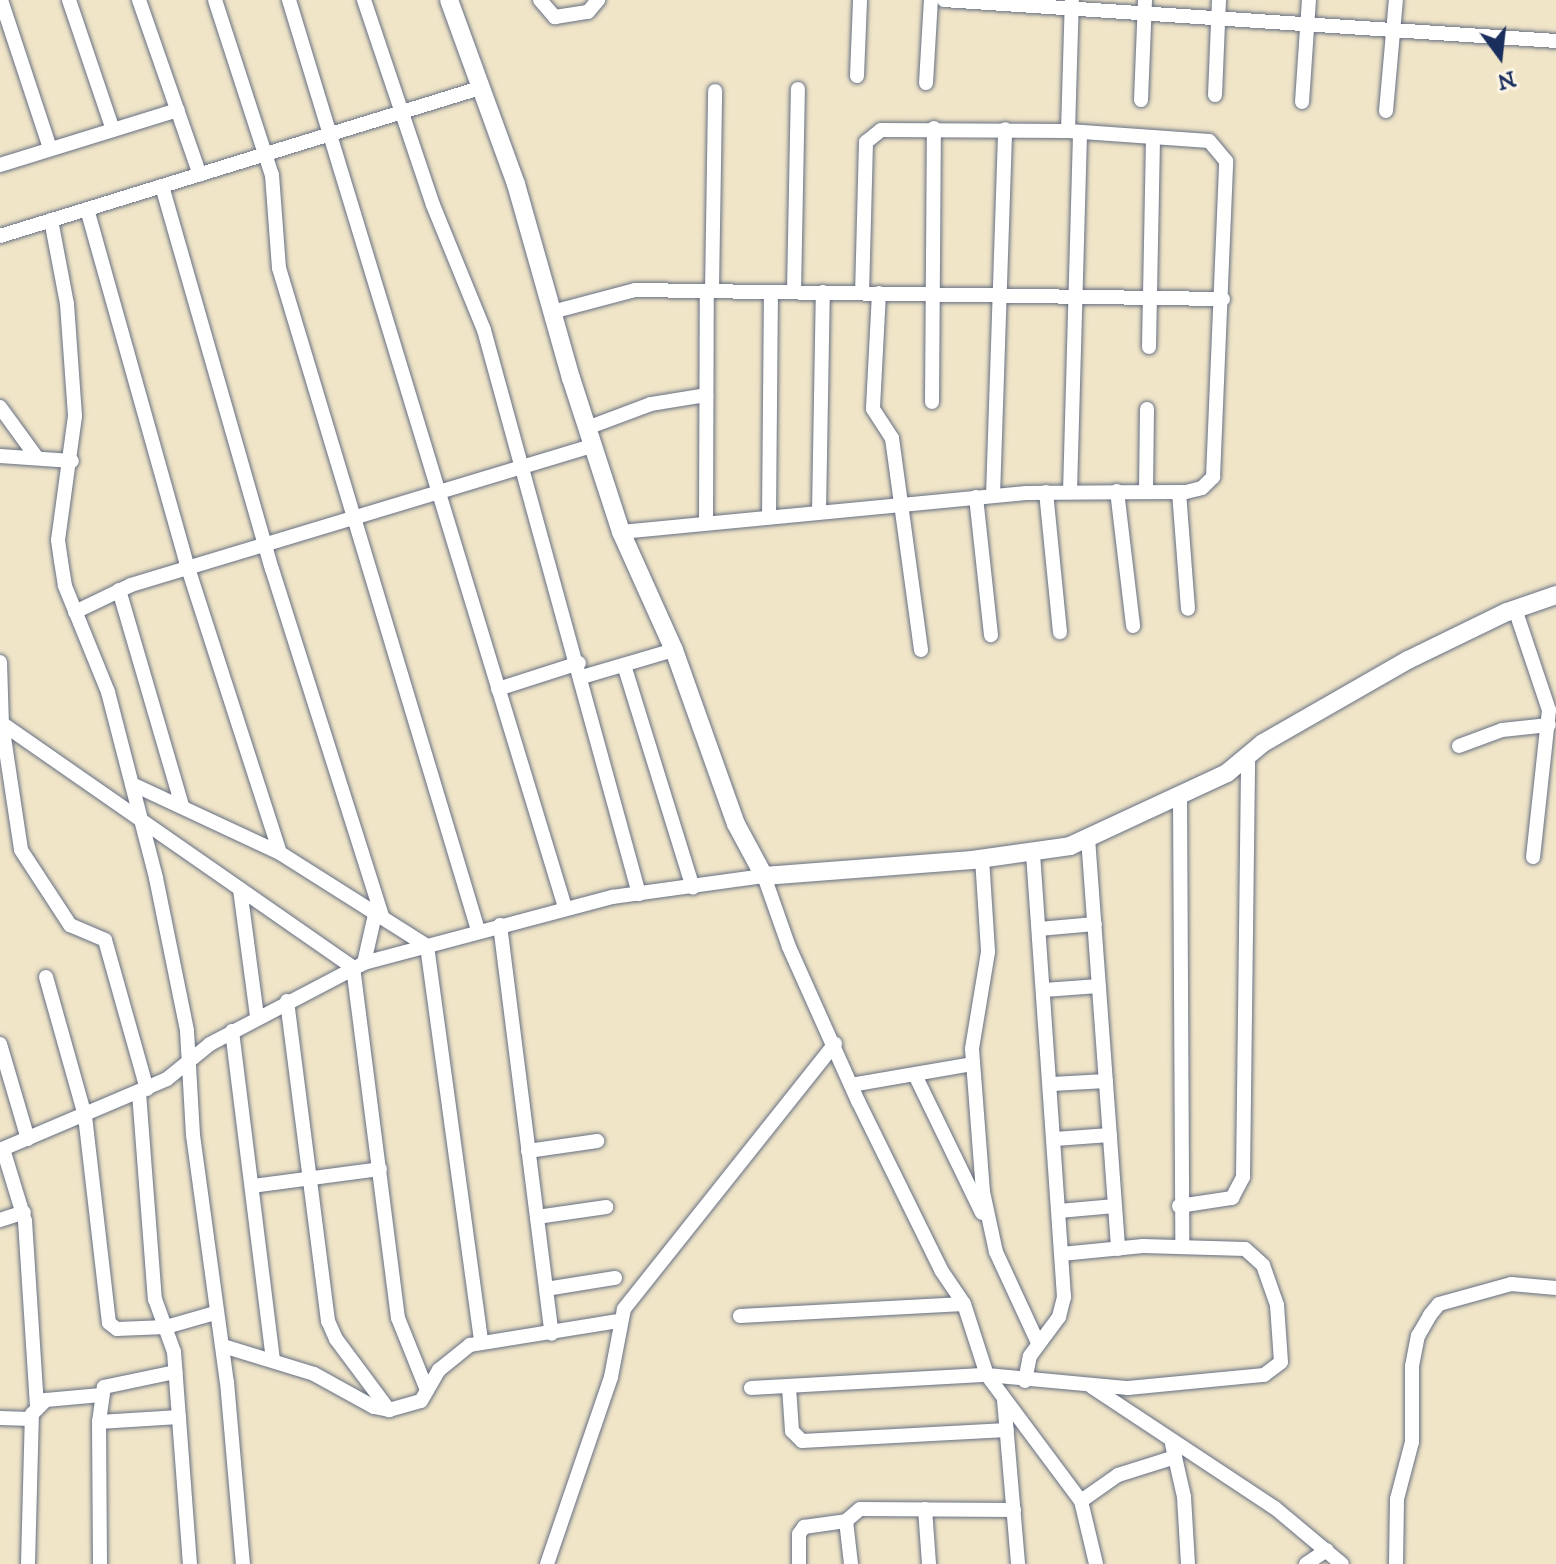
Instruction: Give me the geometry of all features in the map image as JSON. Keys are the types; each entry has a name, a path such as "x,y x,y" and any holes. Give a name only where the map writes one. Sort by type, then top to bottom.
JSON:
{"street":[{"path":"1,0 50,148"},
{"path":"69,0 113,130"},
{"path":"139,0 200,175"},
{"path":"215,0 273,184 279,268 478,930"},
{"path":"289,0 334,137 565,907"},
{"path":"364,0 484,330 580,670 639,894"},
{"path":"449,0 516,184 552,312 621,532 674,650 736,824 764,876 789,947 905,1202 964,1304 987,1375 1081,1501 1096,1564"},
{"path":"540,0 555,17 588,12 598,0"},
{"path":"857,76 860,0"},
{"path":"926,83 931,0"},
{"path":"944,0 1145,7 1217,19 1556,41"},
{"path":"1215,95 1219,0"},
{"path":"1302,102 1309,0"},
{"path":"1386,111 1396,0"},
{"path":"1070,492 1078,298 1071,4"},
{"path":"1141,100 1145,7"},
{"path":"0,236 334,137 480,88"},
{"path":"794,292 798,89"},
{"path":"706,523 706,395 715,91"},
{"path":"0,165 178,110"},
{"path":"621,532 976,497 1046,492 1179,492 1202,488 1213,477 1223,299 1226,161 1209,141 1074,131 892,127 866,142 862,293"},
{"path":"932,402 934,128"},
{"path":"993,496 1005,129"},
{"path":"1149,347 1153,137"},
{"path":"162,186 265,544 379,912 359,965 398,1318 427,1390"},
{"path":"87,209 188,568 280,853"},
{"path":"51,220 67,304 75,416 72,461 58,540 75,612 101,671 156,878 191,1063 193,1135 215,1313 223,1346 243,1564"},
{"path":"552,312 635,290 1223,299"},
{"path":"769,517 771,292"},
{"path":"819,512 823,292"},
{"path":"879,293 873,409 892,438 921,650"},
{"path":"75,612 119,590 523,466 590,437 651,404 706,395"},
{"path":"0,407 37,458"},
{"path":"1146,491 1147,409"},
{"path":"0,456 72,461"},
{"path":"1117,491 1133,626"},
{"path":"1046,492 1060,632"},
{"path":"1179,492 1188,609"},
{"path":"976,497 991,635"},
{"path":"119,590 182,806"},
{"path":"28,1564 34,1412 24,1212 2,1149 143,1091 191,1063 232,1031 359,965 478,930 565,907 639,894 764,876 982,858 1033,851 1088,838 1227,773 1248,756 1361,685 1515,609 1556,595"},
{"path":"1515,609 1544,683 1549,725 1551,753 1533,857"},
{"path":"498,689 580,670 624,665 674,650"},
{"path":"0,662 1,723 21,850 70,925 105,940 143,1091 155,1299 166,1327 175,1372 190,1564"},
{"path":"624,665 693,888"},
{"path":"1,723 240,889 359,965"},
{"path":"1459,746 1502,730 1549,725"},
{"path":"1179,1206 1232,1198 1243,1177 1248,756"},
{"path":"132,784 280,853 379,912 427,946 481,1341"},
{"path":"1180,795 1179,1206 1182,1246"},
{"path":"1088,838 1118,1249"},
{"path":"1025,1381 1038,1343 1063,1307 1052,1084 1033,851"},
{"path":"982,858 988,952 973,1064 989,1226"},
{"path":"240,889 257,1017"},
{"path":"1039,929 1095,924"},
{"path":"500,925 552,1334"},
{"path":"46,977 85,1116 105,1314 117,1329 166,1327 215,1313"},
{"path":"1044,990 1099,986"},
{"path":"287,1001 328,1321 389,1410"},
{"path":"232,1031 273,1360"},
{"path":"0,1044 28,1139"},
{"path":"547,1564 611,1377 619,1321 640,1287 835,1044"},
{"path":"851,1085 916,1077 973,1064"},
{"path":"916,1077 989,1226 1038,1343"},
{"path":"1052,1084 1106,1081"},
{"path":"1055,1139 1110,1135"},
{"path":"528,1151 597,1141"},
{"path":"253,1186 380,1169"},
{"path":"1059,1211 1115,1206"},
{"path":"537,1217 606,1207"},
{"path":"0,1220 24,1212"},
{"path":"751,1388 987,1375 1092,1386 1264,1375 1281,1362 1277,1305 1257,1258 1227,1246 1061,1254"},
{"path":"546,1289 615,1278"},
{"path":"1396,1564 1397,1499 1412,1442 1412,1366 1418,1336 1430,1315 1439,1304 1511,1284 1556,1288"},
{"path":"740,1316 964,1304"},
{"path":"223,1346 273,1360 389,1410 410,1407 452,1356 481,1341 552,1334 619,1321"},
{"path":"100,1564 101,1395 110,1383 175,1372"},
{"path":"1092,1386 1173,1451 1275,1508 1342,1564"},
{"path":"789,1387 792,1431 802,1441 1007,1430"},
{"path":"0,1418 101,1395"},
{"path":"1004,1400 1018,1564"},
{"path":"99,1422 179,1417"},
{"path":"1081,1501 1118,1475 1173,1451"},
{"path":"1173,1451 1184,1497 1188,1564"},
{"path":"799,1564 804,1527 846,1521 860,1509 1014,1510"},
{"path":"925,1509 929,1564"},
{"path":"846,1521 851,1564"},
{"path":"1306,1564 1327,1550"}]}
